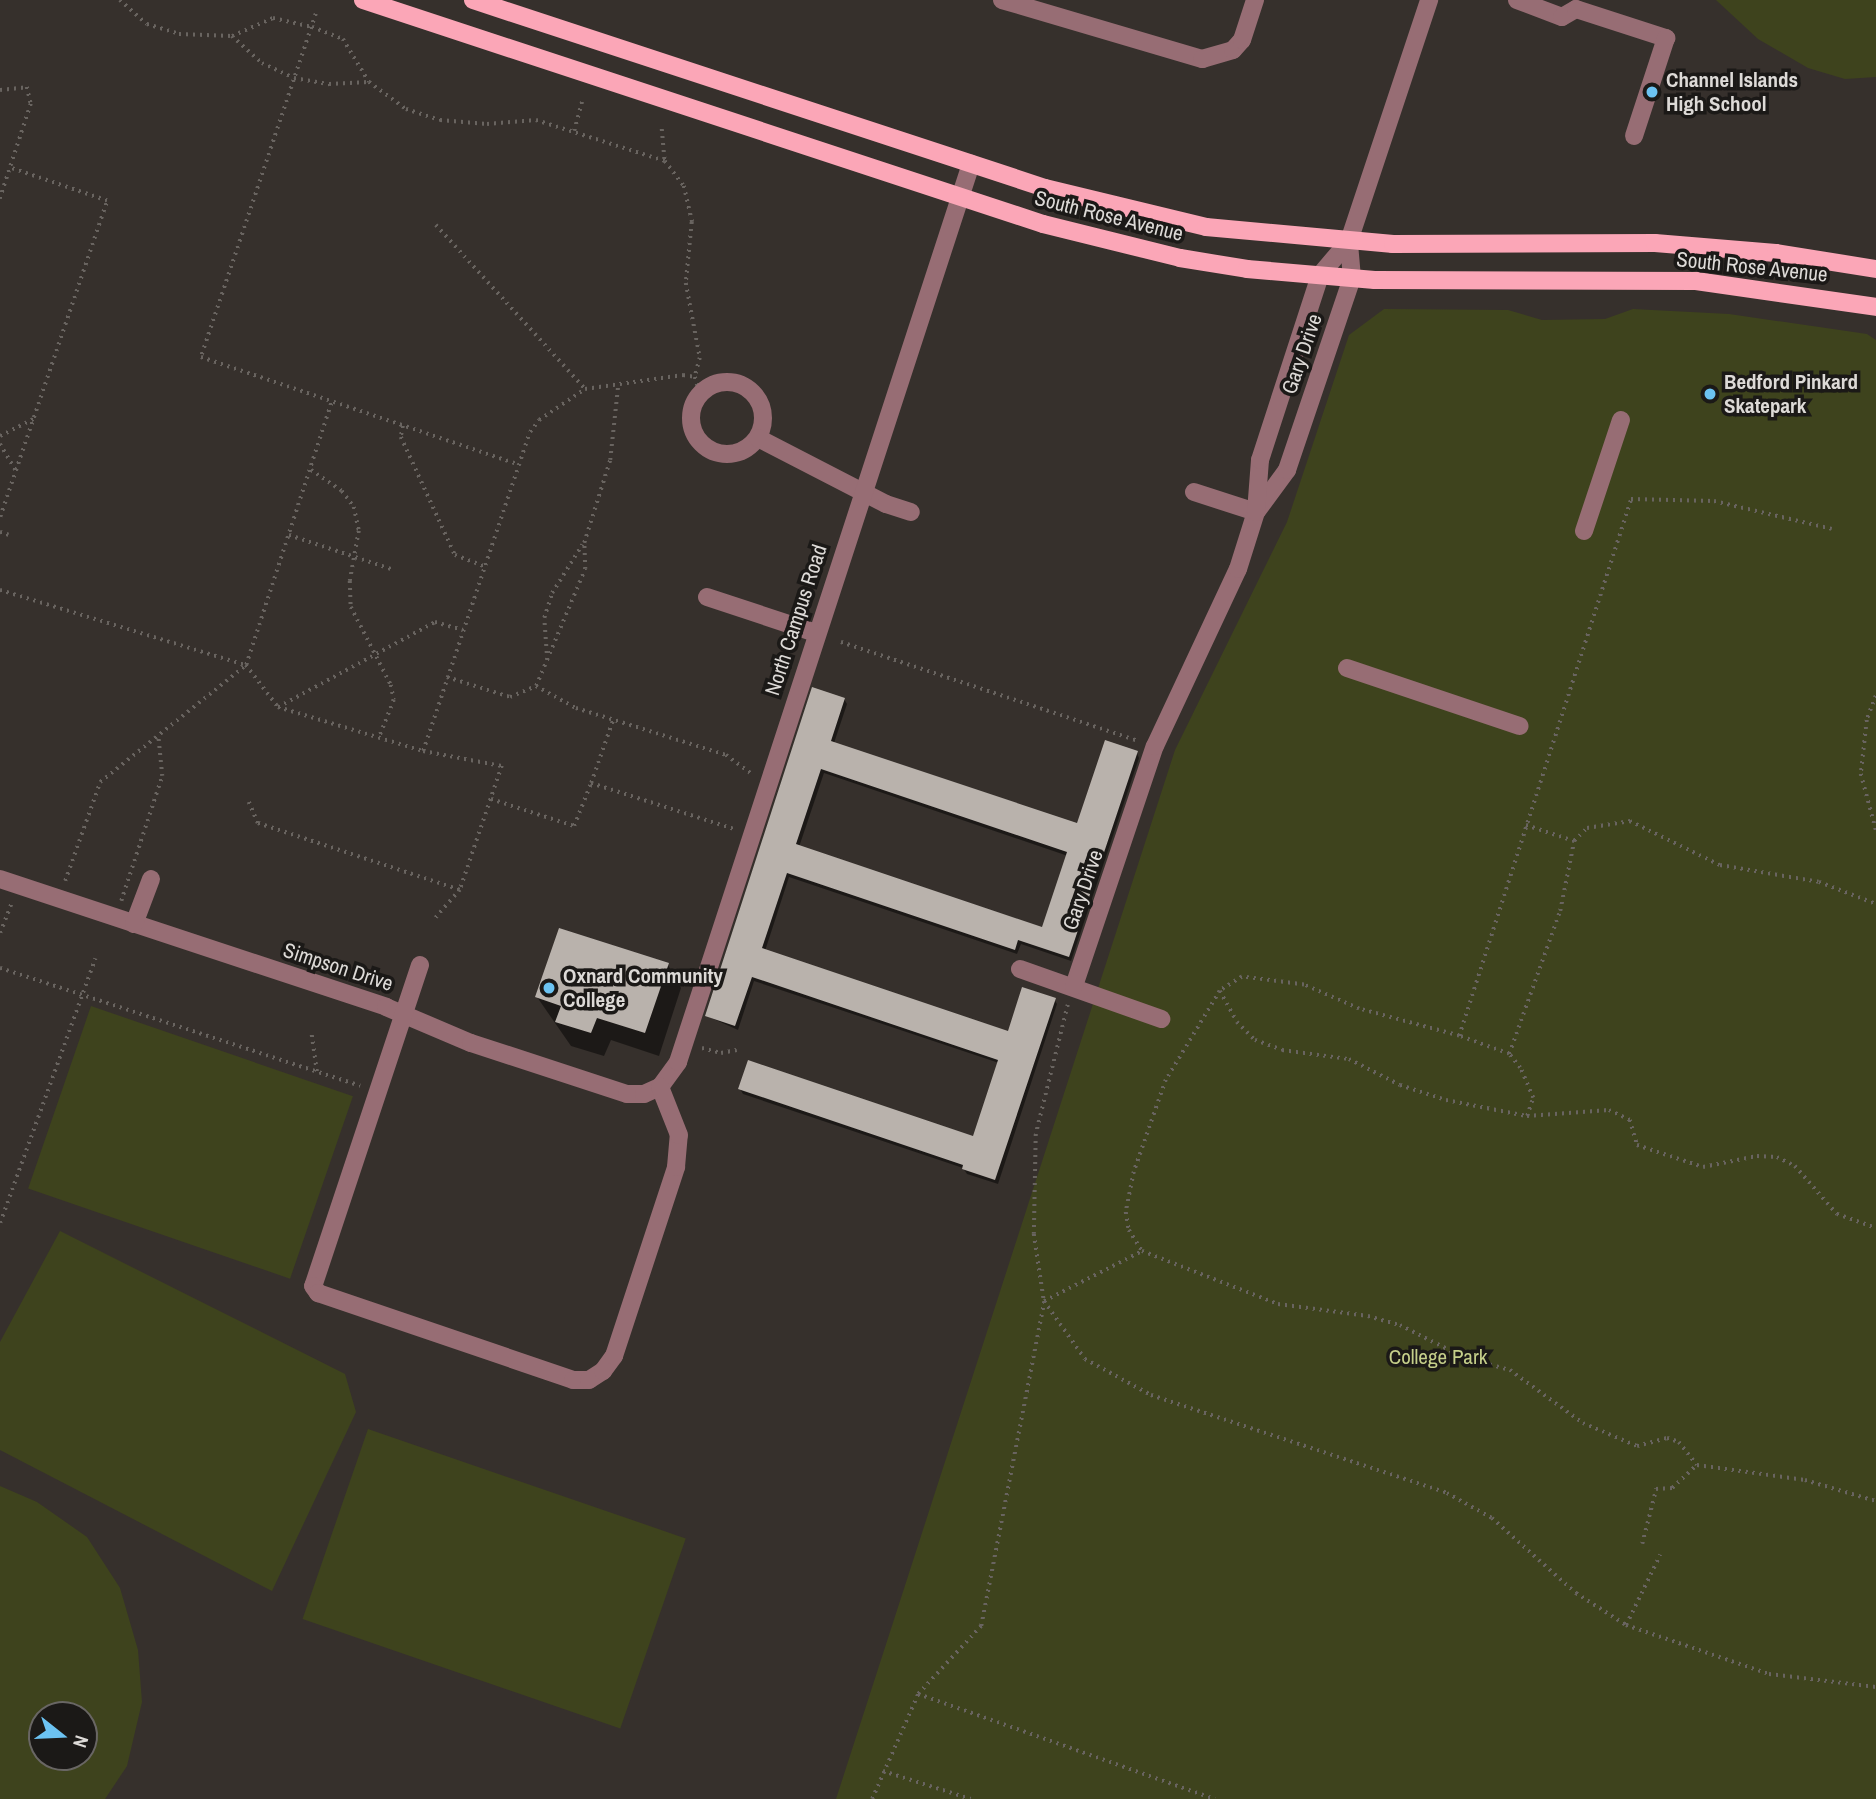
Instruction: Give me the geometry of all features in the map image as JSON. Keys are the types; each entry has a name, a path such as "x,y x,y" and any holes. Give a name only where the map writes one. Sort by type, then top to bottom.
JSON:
{"main road":[{"name":"South Rose Avenue","path":"363,0 960,197 1132,247 1247,269 1352,278 1696,281 1876,307"},
{"name":"South Rose Avenue","path":"473,0 1045,188 1206,228 1349,241 1655,243 1776,253 1876,269"}],"street":[{"path":"1002,0 1185,57 1220,56 1242,40 1255,0"},
{"name":"Gary Drive","path":"1074,986 1155,746 1238,569 1256,512 1260,460 1320,275 1349,241 1429,0"},
{"path":"1517,0 1562,17 1576,9 1666,38 1634,136"},
{"name":"North Campus Road","path":"660,1087 678,1062 971,164"},
{"name":"Gary Drive","path":"1256,512 1287,470 1352,278 1349,241"},
{"path":"721,382 744,386 754,393 764,415 758,438 751,447 728,455 705,448 692,428 698,385 721,382"},
{"path":"1584,531 1621,420"},
{"path":"758,438 911,512"},
{"path":"1194,492 1256,512"},
{"path":"707,597 816,633"},
{"path":"1347,668 1519,726"},
{"name":"Simpson Drive","path":"0,879 401,1012 471,1043 627,1094 644,1094 660,1087"},
{"path":"134,924 151,879"},
{"path":"420,965 401,1012 313,1286 318,1293 573,1380 589,1380 603,1371 614,1356 676,1167 679,1135 660,1087"},
{"path":"1020,968 1161,1019"}],"path":[{"path":"120,0 158,29 232,36 273,18 312,27 342,39 369,82 406,109 440,120 487,124 537,120 666,161"},
{"path":"316,14 201,357 518,464"},
{"path":"232,36 262,63 295,78 329,84 369,82"},
{"path":"0,90 27,87 31,104 0,199"},
{"path":"574,131 582,103"},
{"path":"423,751 518,464 539,420 585,389 682,375 698,385 699,358 686,283 692,222 684,186 666,161 662,129"},
{"path":"0,517 107,201 10,168"},
{"path":"436,225 585,389"},
{"path":"547,662 544,618 552,593 584,543 610,460 618,385"},
{"path":"58,899 100,782 246,665 332,401"},
{"path":"0,436 35,418"},
{"path":"403,425 401,437 455,555 484,566"},
{"path":"0,444 16,471"},
{"path":"310,469 342,491 355,507 359,531 351,607 375,652 394,700 379,738"},
{"path":"1460,1036 1631,499 1714,501 1832,529"},
{"path":"0,532 9,535"},
{"path":"289,535 391,569"},
{"path":"447,677 510,697 536,686 585,569 584,543"},
{"path":"0,590 246,665 278,707 423,751 502,766 460,890 436,918"},
{"path":"278,707 375,652 435,622 463,630"},
{"path":"841,642 1155,746"},
{"path":"536,686 576,708 726,755 752,774"},
{"path":"1876,696 1867,720 1861,762 1865,797 1876,830"},
{"path":"491,799 574,827 613,720"},
{"path":"120,902 162,776 158,735"},
{"path":"591,783 734,829"},
{"path":"249,802 258,823 460,890"},
{"path":"1508,1055 1560,911 1574,841 1587,828 1630,821 1720,865 1819,882 1876,904"},
{"path":"1526,825 1574,841"},
{"path":"0,933 12,899"},
{"path":"0,1223 95,959"},
{"path":"0,968 375,1091"},
{"path":"1527,1116 1533,1098 1529,1082 1508,1055 1460,1036 1359,1009 1304,985 1242,977 1220,991 1166,1080 1134,1172 1126,1212 1129,1230 1142,1251 1278,1304 1368,1316 1400,1325 1463,1357 1510,1370 1583,1423 1637,1446 1667,1438 1679,1441 1697,1465 1805,1480 1876,1501"},
{"path":"872,1799 918,1695 981,1626 1044,1301 1034,1234 1036,1134 1057,1038 1074,986"},
{"path":"1220,991 1237,1022 1255,1040 1282,1051 1349,1059 1400,1085 1446,1100 1527,1116 1609,1110 1630,1120 1637,1145 1703,1167 1757,1156 1777,1157 1795,1166 1837,1214 1876,1228"},
{"path":"312,1035 317,1072"},
{"path":"700,1048 721,1053 737,1050"},
{"path":"1044,1301 1142,1251"},
{"path":"1044,1301 1085,1359 1151,1395 1447,1493 1492,1518 1576,1593 1626,1625 1769,1674 1876,1687"},
{"path":"1642,1544 1656,1489 1672,1488 1697,1465"},
{"path":"1626,1625 1660,1556"},
{"path":"918,1695 1215,1799"},
{"path":"883,1771 971,1799"}],"green space":[{"path":"1716,0 1876,0 1876,77 1845,79 1808,68 1758,39"},
{"name":"College Park","path":"1384,309 1508,310 1542,320 1605,319 1633,309 1729,314 1867,334 1876,340 1876,1799 836,1799 1175,750 1287,522 1349,335"},
{"path":"91,1006 353,1096 290,1279 28,1188"},
{"path":"60,1231 345,1374 356,1412 272,1591 0,1450 0,1342"},
{"path":"368,1429 686,1538 620,1728 303,1619"},
{"path":"0,1486 37,1502 87,1537 120,1588 138,1650 142,1702 127,1766 105,1799 0,1799"}],"building":[{"path":"812,687 845,698 831,741 1077,823 1105,740 1138,751 1069,957 1018,940 1015,950 787,873 762,948 1008,1031 1022,987 1056,998 995,1180 962,1169 963,1165 738,1089 748,1060 973,1136 998,1060 752,977 735,1026 705,1016","holes":["821,769 1067,852 1042,927 796,844"]},
{"path":"559,928 669,963 645,1033 597,1018 591,1033 555,1022 561,1006 535,997"}],"place":[{"name":"Channel Islands High School","path":"1652,92"},
{"name":"Bedford Pinkard Skatepark","path":"1710,394"},
{"name":"Oxnard Community College","path":"549,988"}]}
